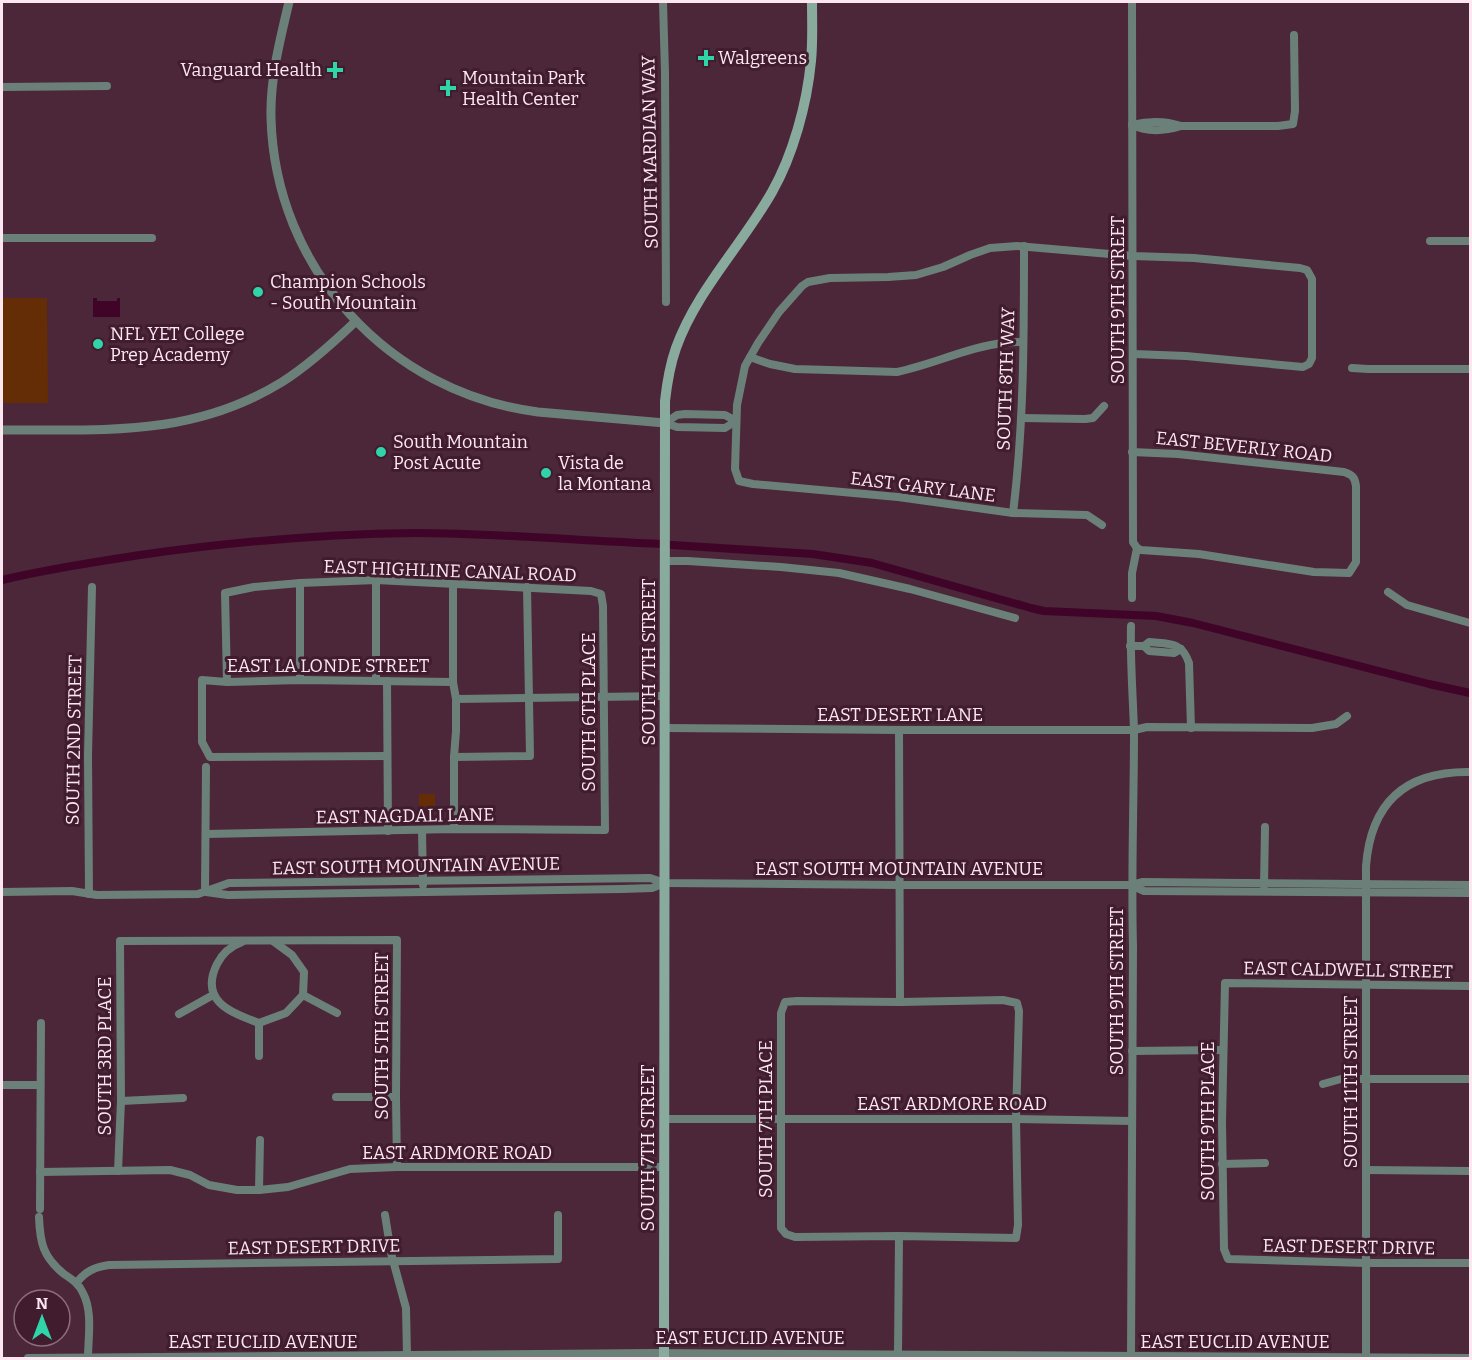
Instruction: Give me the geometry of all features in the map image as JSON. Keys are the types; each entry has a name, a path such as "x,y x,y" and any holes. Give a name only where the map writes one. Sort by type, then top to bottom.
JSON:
{"main road":[{"name":"SOUTH 7TH STREET","path":"664,1356 665,401 669,370 682,333 708,288 772,192 782,171 804,102 811,61 812,2"}],"street":[{"path":"289,2 277,51 272,86 272,130 278,171 287,206 300,239 328,287 356,321 384,347 412,367 440,383 486,401 525,411 665,423 677,428 725,428 736,421"},
{"name":"SOUTH MARDIAN WAY","path":"663,2 666,302"},
{"name":"SOUTH 9TH STREET","path":"1132,2 1134,354 1132,452 1133,542 1137,548 1132,573 1132,598"},
{"path":"1132,125 1142,129 1171,129 1181,126 1293,124 1295,111 1294,34"},
{"path":"2,87 107,86"},
{"path":"2,238 152,238"},
{"path":"1430,241 1470,241"},
{"path":"736,421 739,391 745,366 779,312 808,282 830,278 916,275 990,248 1024,246 1300,268 1307,270 1312,279 1312,358 1309,364 1303,367 1186,356 1134,354"},
{"name":"SOUTH 8TH WAY","path":"1013,513 1021,418 1024,246"},
{"path":"2,430 138,428 210,415 243,402 283,381 356,321"},
{"path":"750,357 795,369 897,372 982,347 1023,342"},
{"path":"1352,368 1470,369"},
{"path":"1021,418 1093,418 1104,406"},
{"path":"665,423 677,415 725,415 736,421"},
{"path":"709,415 709,428"},
{"name":"EAST GARY LANE","path":"736,421 735,469 739,481 898,497 1013,513 1087,515 1102,525"},
{"name":"EAST BEVERLY ROAD","path":"1132,452 1212,457 1333,470 1352,474 1356,486 1356,562 1349,573 1314,572 1199,554 1137,548"},
{"path":"666,561 781,567 839,573 910,589 1015,618"},
{"path":"375,681 376,580"},
{"name":"EAST HIGHLINE CANAL ROAD","path":"227,681 225,592 300,583 376,580 527,587 591,591 601,594"},
{"path":"300,583 300,680"},
{"path":"453,584 453,682 456,699 454,829"},
{"name":"SOUTH 2ND STREET","path":"89,894 88,755 92,587"},
{"path":"454,757 530,756 527,587"},
{"path":"1388,592 1407,605 1470,623"},
{"name":"SOUTH 6TH PLACE","path":"601,594 605,830"},
{"name":"SOUTH 9TH STREET","path":"1131,626 1134,730 1131,885 1131,1356"},
{"path":"1130,646 1144,646 1149,642 1162,647 1173,644 1186,655 1189,663 1191,728"},
{"name":"EAST LA LONDE STREET","path":"387,756 210,757 202,742 202,680 453,682"},
{"path":"387,681 388,831"},
{"path":"456,699 665,696"},
{"name":"EAST DESERT LANE","path":"665,728 1134,730 1147,727 1312,728 1336,724 1347,716"},
{"path":"898,1354 899,1236 1016,1238 1018,1225 1016,1119 1019,1011 1017,1003 1003,1000 900,1002 899,730"},
{"path":"205,891 206,767"},
{"name":"SOUTH 11TH STREET","path":"1366,1357 1367,846 1381,811 1407,786 1428,776 1451,772 1470,772"},
{"path":"1264,827 1264,891"},
{"name":"EAST NAGDALI LANE","path":"206,834 454,829 605,830"},
{"path":"422,830 423,891"},
{"name":"EAST SOUTH MOUNTAIN AVENUE","path":"2,892 72,891 97,895 198,894 229,883 650,878 665,883 900,885 1131,885 1143,882 1264,882 1470,893"},
{"name":"EAST SOUTH MOUNTAIN AVENUE","path":"205,891 228,895 652,888 665,883"},
{"name":"EAST SOUTH MOUNTAIN AVENUE","path":"1131,885 1144,891 1264,891 1470,885"},
{"path":"246,940 271,940 292,955 304,972 303,994 286,1012 259,1023 222,1006 213,995 212,976 219,960 236,944 246,940"},
{"name":"SOUTH 3RD PLACE","path":"118,1171 121,1101 120,941 246,940"},
{"name":"SOUTH 5TH STREET","path":"271,940 398,940 397,1167"},
{"name":"EAST CALDWELL STREET","path":"1225,983 1470,986"},
{"name":"SOUTH 9TH PLACE","path":"1225,983 1222,1050 1222,1164 1224,1249 1228,1259"},
{"path":"303,994 337,1013"},
{"path":"178,1014 213,995"},
{"name":"SOUTH 7TH PLACE","path":"899,1236 795,1237 786,1234 781,1228 780,1119 781,1013 785,1002 900,1002"},
{"path":"41,1023 41,1243 46,1256 55,1266 77,1282 86,1299 88,1358"},
{"path":"259,1023 259,1056"},
{"path":"1132,1051 1222,1050"},
{"path":"1323,1084 1341,1078 1470,1079"},
{"path":"2,1085 40,1085"},
{"path":"336,1097 396,1097"},
{"path":"121,1101 183,1098"},
{"name":"EAST ARDMORE ROAD","path":"665,1119 1132,1121"},
{"path":"259,1190 260,1140"},
{"path":"1222,1164 1265,1163"},
{"name":"EAST ARDMORE ROAD","path":"40,1172 170,1170 190,1175 209,1185 237,1190 259,1190 288,1187 350,1169 665,1167"},
{"path":"1366,1170 1470,1171"},
{"path":"385,1215 406,1308 407,1355"},
{"name":"EAST DESERT DRIVE","path":"77,1282 88,1271 109,1265 558,1259 558,1215"},
{"path":"38,1262 46,1256"},
{"name":"EAST DESERT DRIVE","path":"1228,1259 1470,1263"},
{"name":"EAST EUCLID AVENUE","path":"28,1359 407,1355 898,1354 1016,1357 1470,1358"}],"shaded area":[{"path":"2,298 47,298 48,403 2,403"},
{"path":"93,298 97,298 97,301 117,301 117,298 120,298 120,317 93,317"},
{"path":"419,794 435,794 435,814 419,814"}],"waterway":[{"path":"2,580 36,572 174,550 347,535 447,533 661,544"},
{"path":"672,545 813,554 872,563 1044,611 1156,616 1193,623 1470,693"}],"place":[{"name":"Walgreens","path":"706,58"},
{"name":"Vanguard Health","path":"335,70"},
{"name":"Mountain Park Health Center","path":"448,88"},
{"name":"Champion Schools - South Mountain","path":"258,292"},
{"name":"NFL YET College Prep Academy","path":"98,344"},
{"name":"South Mountain Post Acute","path":"381,452"},
{"name":"Vista de la Montana","path":"546,473"}]}
